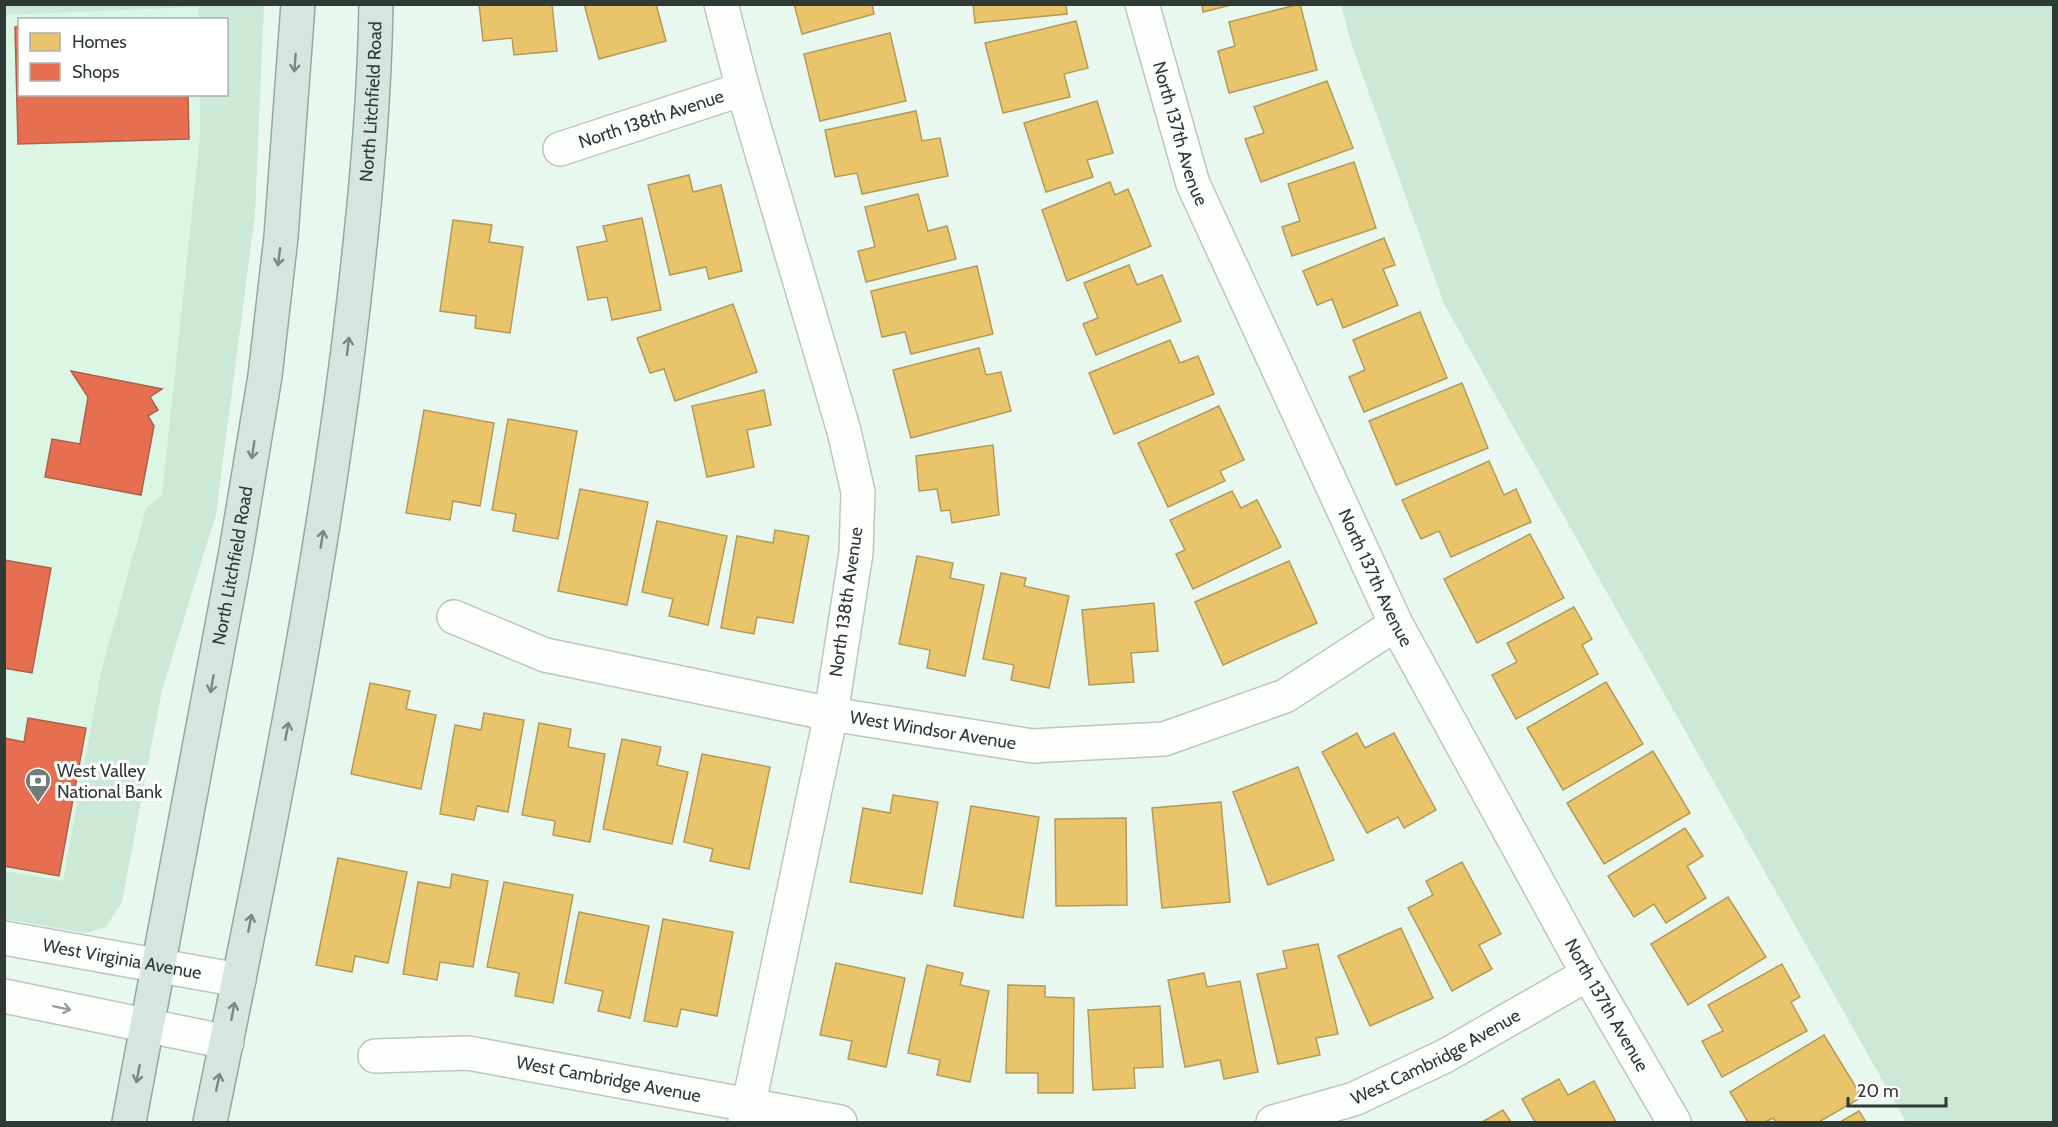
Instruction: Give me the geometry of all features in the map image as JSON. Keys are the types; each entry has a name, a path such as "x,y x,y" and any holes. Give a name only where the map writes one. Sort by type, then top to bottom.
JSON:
{"main road":[{"name":"North Litchfield Road","path":"129,1122 236,551 265,376 282,225 298,4"},
{"name":"North Litchfield Road","path":"210,1122 306,632 333,464 369,167 376,4"}],"street":[{"name":"North 138th Avenue","path":"721,4 742,89 844,431 858,492 856,553 831,714 747,1114"},
{"name":"North 137th Avenue","path":"1142,4 1193,184 1396,624 1588,974 1674,1122"},
{"name":"North 138th Avenue","path":"560,149 742,89"},
{"name":"West Windsor Avenue","path":"454,617 544,655 831,714 1032,746 1164,739 1285,696 1396,624"},
{"name":"West Virginia Avenue","path":"4,938 239,980"},
{"name":"West Cambridge Avenue","path":"1273,1122 1354,1099 1445,1056 1588,974"},
{"path":"4,996 227,1042"},
{"name":"West Cambridge Avenue","path":"375,1056 468,1053 747,1114 840,1122"}],"shaded area":[{"path":"5,4 264,5 255,215 216,514 162,690 122,902 106,927 86,933 5,919 5,871 63,881 101,672 146,508 162,495 200,136 200,96 228,96 228,18 199,18 198,7 5,15"},
{"path":"1341,5 2053,5 2053,1122 1906,1122 1444,304 1352,46"},
{"path":"198,7 199,18 18,18 18,96 200,96 200,136 162,495 146,508 101,672 63,882 5,871 4,15"}],"building: Homes":[{"path":"479,4 552,4 557,51 514,55 512,38 483,41"},
{"path":"584,4 656,4 666,41 599,59"},
{"path":"794,4 872,4 874,14 802,34"},
{"path":"973,4 1066,4 1067,14 975,23"},
{"path":"1202,4 1235,4 1203,12"},
{"path":"1300,4 1317,70 1229,93 1218,51 1235,46 1229,22"},
{"path":"1076,21 1088,68 1064,74 1070,97 1003,113 985,43"},
{"path":"890,33 906,101 820,121 804,54"},
{"path":"1327,81 1353,148 1261,182 1245,139 1264,133 1254,107"},
{"path":"1097,101 1113,153 1087,160 1093,177 1046,192 1024,123"},
{"path":"916,111 922,141 940,138 948,176 862,194 857,173 835,177 825,130"},
{"path":"1354,162 1376,228 1292,256 1282,227 1300,221 1288,184"},
{"path":"689,175 693,192 721,185 742,271 709,279 706,267 670,275 648,185"},
{"path":"1110,182 1115,195 1128,189 1151,246 1067,281 1042,210"},
{"path":"918,194 928,231 947,226 956,259 866,282 858,251 875,247 865,207"},
{"path":"642,218 661,310 612,320 607,297 588,300 577,247 607,241 603,226"},
{"path":"453,220 492,225 489,242 523,247 510,333 475,328 476,316 440,311"},
{"path":"1384,238 1395,265 1383,269 1398,305 1343,328 1332,299 1317,305 1303,271"},
{"path":"1129,265 1137,285 1162,275 1181,321 1096,355 1083,324 1098,318 1084,283"},
{"path":"977,266 993,334 911,354 905,332 882,337 871,291"},
{"path":"733,304 757,372 675,401 664,369 650,373 637,338"},
{"path":"1420,312 1447,378 1364,412 1349,377 1365,370 1353,340"},
{"path":"1170,340 1180,363 1198,356 1214,394 1114,434 1089,373"},
{"path":"979,348 986,375 1001,372 1011,411 911,438 893,370"},
{"path":"1462,383 1488,448 1396,485 1369,421"},
{"path":"764,390 771,425 747,430 754,467 707,477 692,406"},
{"path":"1219,406 1244,460 1220,471 1225,481 1168,507 1138,443"},
{"path":"424,410 494,423 480,506 453,501 450,520 406,513"},
{"path":"508,419 577,431 558,539 513,531 516,514 492,510"},
{"path":"993,445 999,515 952,523 950,510 941,511 937,489 919,491 916,456"},
{"path":"1489,461 1504,495 1516,489 1531,522 1451,557 1439,531 1421,539 1402,500"},
{"path":"580,489 648,502 627,605 558,591"},
{"path":"1232,491 1241,508 1257,500 1281,547 1193,589 1176,554 1185,550 1170,520"},
{"path":"657,521 727,536 708,625 669,616 673,599 642,592"},
{"path":"775,530 809,536 793,623 757,617 754,634 721,628 737,536 773,543"},
{"path":"1530,534 1564,598 1477,643 1444,579"},
{"path":"917,556 953,563 950,578 984,585 965,676 927,668 930,650 899,644"},
{"path":"1289,561 1317,623 1223,665 1195,602"},
{"path":"1001,573 1026,578 1024,586 1069,596 1049,688 1011,680 1014,665 983,659"},
{"path":"1154,603 1158,651 1131,653 1134,682 1089,685 1082,610"},
{"path":"1574,607 1592,639 1582,645 1598,674 1516,719 1492,675 1517,662 1507,643"},
{"path":"1606,682 1643,744 1563,790 1527,728"},
{"path":"370,683 410,691 406,709 436,715 421,789 351,774"},
{"path":"484,713 524,720 508,812 477,806 474,820 440,814 455,725 481,730"},
{"path":"539,723 571,729 568,747 605,754 590,842 553,835 555,821 522,815"},
{"path":"1357,733 1365,748 1394,733 1436,810 1404,828 1398,817 1367,833 1322,752"},
{"path":"622,739 661,747 657,765 688,772 672,844 603,829"},
{"path":"1653,751 1690,813 1604,864 1567,803"},
{"path":"702,754 770,767 749,869 710,861 713,849 684,842"},
{"path":"1298,767 1334,860 1268,885 1233,792"},
{"path":"893,795 938,802 922,894 850,882 863,808 890,813"},
{"path":"1221,802 1230,902 1162,908 1152,808"},
{"path":"971,806 1039,817 1023,918 954,906"},
{"path":"1126,818 1127,905 1056,906 1055,819"},
{"path":"1685,828 1703,856 1687,866 1706,898 1666,923 1654,904 1634,917 1608,876"},
{"path":"338,858 407,872 388,963 355,956 352,972 316,965"},
{"path":"1462,862 1501,934 1479,945 1492,969 1452,991 1408,908 1433,895 1426,881"},
{"path":"452,874 488,881 473,967 440,962 437,980 403,974 418,882 450,888"},
{"path":"504,882 573,895 553,1003 515,996 519,973 487,967"},
{"path":"1728,897 1766,957 1688,1005 1651,944"},
{"path":"579,912 649,926 630,1018 598,1011 603,991 565,983"},
{"path":"663,919 733,932 717,1016 681,1009 677,1027 644,1021"},
{"path":"1401,928 1433,998 1370,1026 1338,956"},
{"path":"1318,944 1338,1034 1316,1038 1320,1055 1278,1064 1257,974 1287,968 1283,951"},
{"path":"836,963 905,978 886,1067 848,1059 852,1041 820,1035"},
{"path":"1782,964 1800,997 1791,1002 1807,1031 1722,1077 1702,1041 1723,1031 1708,1005"},
{"path":"927,965 963,973 960,985 989,991 970,1082 937,1075 940,1060 908,1053"},
{"path":"1204,973 1207,987 1240,981 1258,1072 1224,1079 1220,1060 1185,1067 1168,980"},
{"path":"1008,985 1045,986 1045,997 1074,998 1073,1093 1038,1093 1038,1073 1006,1073"},
{"path":"1160,1006 1163,1067 1134,1068 1135,1088 1093,1090 1088,1010"},
{"path":"1824,1035 1862,1097 1819,1122 1776,1122 1773,1118 1765,1122 1748,1122 1730,1092"},
{"path":"1559,1079 1568,1095 1594,1081 1616,1122 1535,1122 1522,1099"},
{"path":"1503,1110 1511,1122 1482,1122"},
{"path":"1859,1111 1866,1122 1840,1122"}],"building: Shops":[{"path":"18,26 18,96 188,96 189,139 18,144 15,27"},
{"path":"71,371 162,389 150,397 158,410 148,416 154,426 141,495 45,477 52,439 80,444 88,397"},
{"path":"4,560 51,568 32,673 4,668"},
{"name":"West Valley National Bank","path":"28,718 86,728 59,876 4,866 4,738 24,742"}],"place":[{"name":"West Valley National Bank","path":"38,804"}]}
